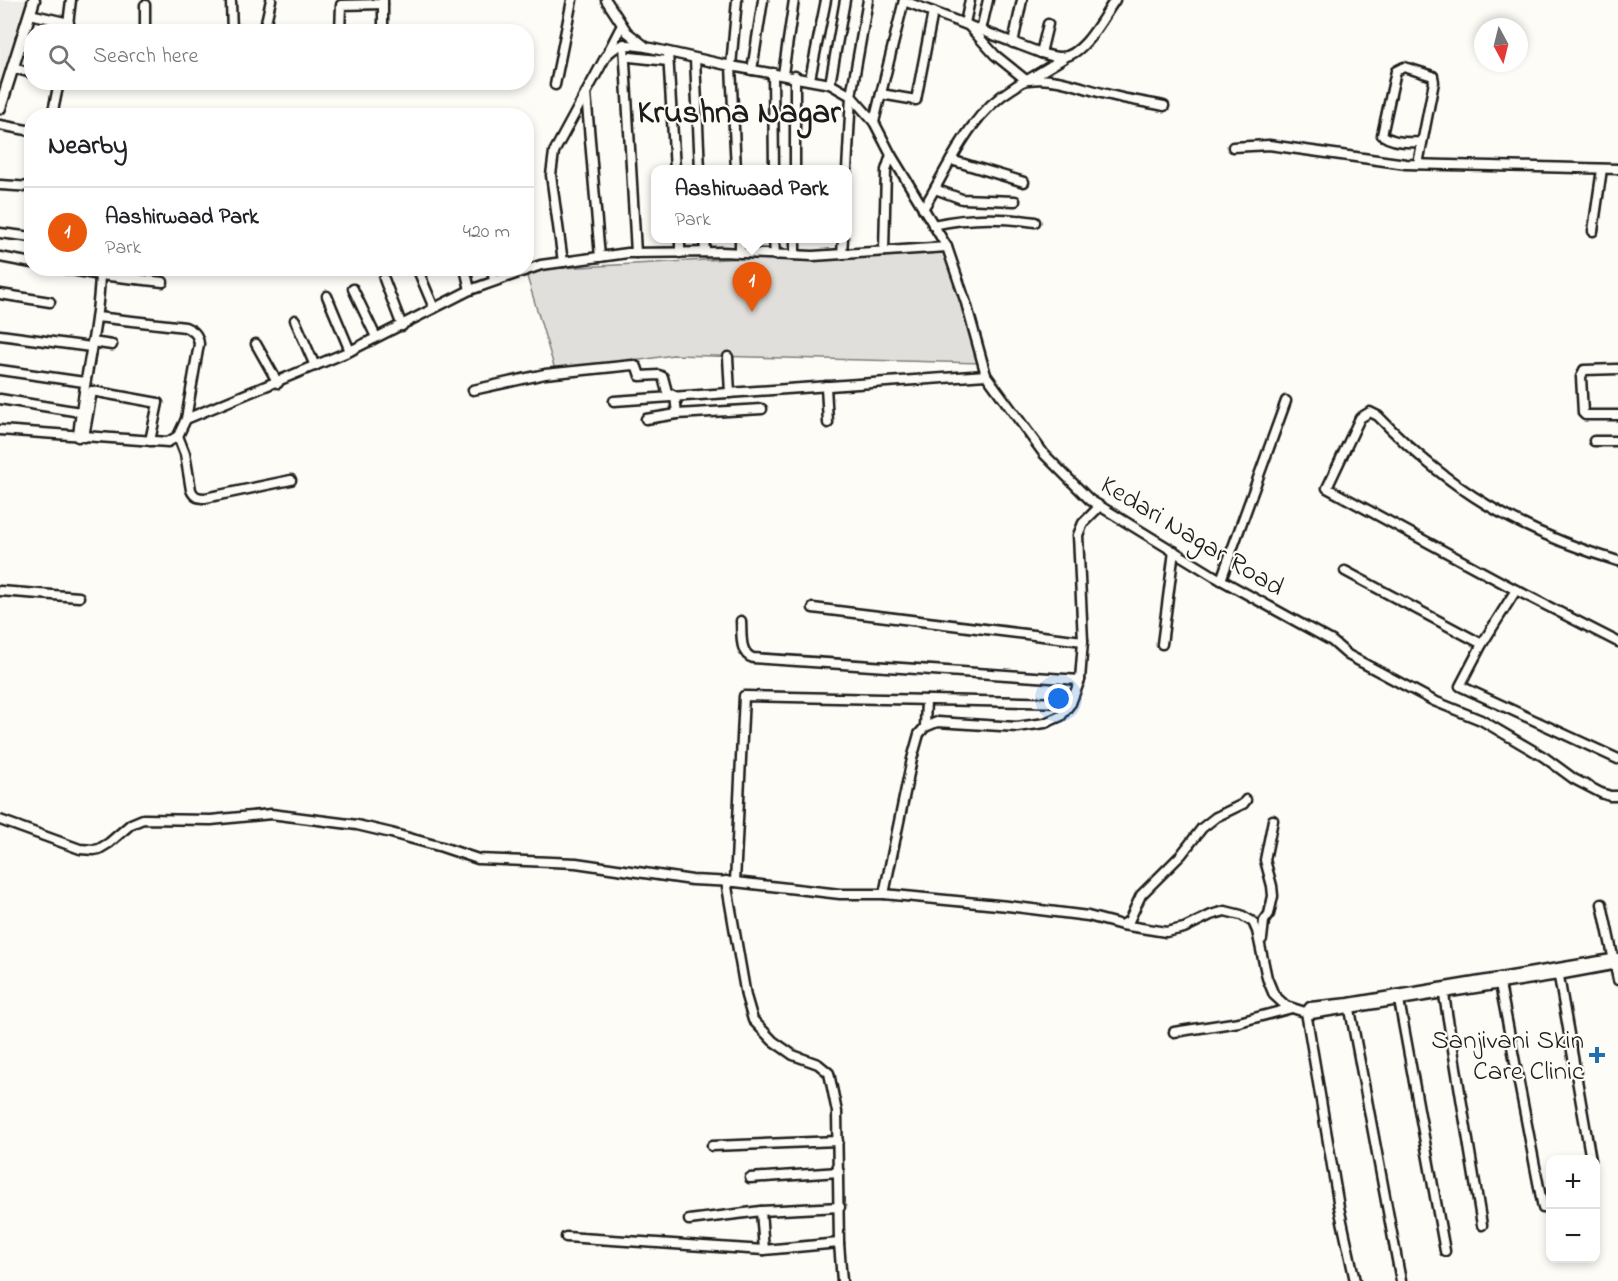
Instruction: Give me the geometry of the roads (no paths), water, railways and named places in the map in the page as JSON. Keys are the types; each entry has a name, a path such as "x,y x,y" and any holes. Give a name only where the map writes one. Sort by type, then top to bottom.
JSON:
{"main road":[{"path":"27,24 34,0"},
{"path":"0,108 24,33"}],"street":[{"path":"68,24 71,0"},
{"path":"265,24 271,0"},
{"path":"555,85 572,0"},
{"name":"Kedari Nagar Road","path":"606,0 627,32 646,47 668,57 694,59 810,79 830,84 851,96 874,122 891,155 947,247 966,303 986,375 1044,454 1090,500 1221,580 1332,641 1348,656 1434,701 1480,720 1544,757 1574,779 1610,796 1618,796"},
{"path":"736,0 731,66 736,165"},
{"path":"752,70 763,0"},
{"path":"774,165 778,74 794,0"},
{"path":"810,79 826,0"},
{"path":"830,84 845,0"},
{"path":"847,165 851,96 868,0"},
{"path":"966,24 970,0"},
{"path":"981,30 988,0"},
{"path":"1013,43 1022,0"},
{"path":"923,209 970,130 988,107 1006,92 1084,46 1115,0"},
{"path":"874,122 904,1 1041,53 1058,58 1065,57"},
{"path":"231,2 233,24"},
{"path":"340,24 341,5 383,2 383,24"},
{"path":"145,4 145,24"},
{"path":"881,94 916,100 933,12"},
{"path":"30,14 59,24"},
{"path":"966,24 995,55 1028,80 1047,79 1068,83 1164,106"},
{"path":"1041,53 1048,24"},
{"path":"563,262 551,175 554,152 622,25"},
{"path":"606,56 613,48 624,44 646,47"},
{"path":"624,44 636,253"},
{"path":"630,57 668,57 675,165"},
{"path":"694,59 700,165"},
{"path":"13,68 24,71"},
{"path":"1418,164 1434,82 1433,76 1424,72 1399,69 1396,71 1382,135 1388,139 1412,143 1421,142"},
{"path":"795,76 795,165"},
{"path":"54,108 57,90"},
{"path":"586,93 600,257"},
{"path":"0,125 24,130"},
{"path":"1233,147 1269,144 1315,152 1418,164 1618,169"},
{"path":"884,251 886,170 891,155"},
{"path":"951,160 1024,182"},
{"path":"1593,231 1602,169"},
{"path":"0,185 24,186"},
{"path":"935,189 962,199 1015,201"},
{"path":"933,225 953,220 983,218 1035,222"},
{"path":"0,233 24,236"},
{"path":"680,243 681,253"},
{"path":"704,243 705,252"},
{"path":"740,243 741,253"},
{"path":"774,243 774,255"},
{"path":"795,243 795,255"},
{"path":"842,254 843,243"},
{"path":"534,267 636,253 705,252 795,255 947,247"},
{"path":"0,257 24,262"},
{"path":"81,437 80,412 84,382 105,276"},
{"path":"121,276 163,282"},
{"path":"420,276 434,308"},
{"path":"467,276 470,290"},
{"path":"493,276 494,281"},
{"path":"186,420 350,351 470,290 507,276"},
{"path":"384,279 402,326"},
{"path":"353,289 376,337"},
{"path":"0,294 50,302"},
{"path":"327,296 350,351"},
{"path":"0,430 168,442 178,436 186,420 199,345 198,336 185,327 97,317"},
{"path":"295,320 315,366"},
{"path":"0,335 91,345 112,345"},
{"path":"256,344 278,382"},
{"path":"728,357 730,393"},
{"path":"473,390 545,374 633,365 638,367 640,376 659,375 663,377 666,392 675,396"},
{"path":"1618,369 1584,370 1581,377 1582,405 1585,415 1618,415"},
{"path":"0,370 84,382"},
{"path":"614,401 986,375"},
{"path":"826,386 828,423"},
{"path":"81,437 92,391 158,403 150,441"},
{"path":"675,396 677,414"},
{"path":"0,399 80,412"},
{"path":"1221,580 1286,401"},
{"path":"646,419 677,414 762,409"},
{"path":"1618,561 1564,544 1519,524 1471,496 1440,474 1378,416 1370,412 1360,418 1327,488 1618,642"},
{"path":"178,436 185,454 191,490 198,498 291,480"},
{"path":"1594,441 1618,441"},
{"path":"884,894 912,759 919,734 925,727 937,722 1017,727 1045,723 1061,716 1071,703 1080,680 1083,641 1078,535 1083,524 1100,506"},
{"path":"1162,644 1174,551"},
{"path":"1345,571 1482,644"},
{"path":"1516,590 1482,644 1460,686 1618,759"},
{"path":"0,591 80,597"},
{"path":"813,608 1083,641"},
{"path":"741,621 744,652 748,657 753,658 1080,680"},
{"path":"842,1281 839,1243 838,1141 835,1096 829,1073 818,1064 786,1051 762,1031 753,1020 746,996 730,882 744,696 1071,703"},
{"path":"925,727 926,700"},
{"path":"1122,925 1130,921 1141,895 1181,855 1202,828 1246,800"},
{"path":"0,820 80,849 94,850 109,843 137,820 151,818 211,820 271,814 357,825 442,846 478,859 576,863 692,880 840,894 884,894 1088,916 1122,925 1166,932 1184,928 1225,911 1241,915 1253,922 1267,978 1274,995 1286,1006 1306,1012"},
{"path":"1261,950 1264,921 1269,914 1273,896 1265,860 1273,820"},
{"path":"1602,904 1616,961 1618,980"},
{"path":"1356,1281 1339,1207 1306,1012 1310,1007 1349,1005 1616,961"},
{"path":"1558,971 1590,1155"},
{"path":"1499,980 1543,1208"},
{"path":"1443,990 1482,1225"},
{"path":"1398,997 1445,1251"},
{"path":"1349,1005 1401,1281"},
{"path":"1174,1032 1239,1022 1292,1008"},
{"path":"712,1146 838,1141"},
{"path":"750,1178 839,1173"},
{"path":"689,1220 760,1211 840,1207"},
{"path":"760,1211 764,1250"},
{"path":"566,1237 764,1250 839,1243"}],"place":[{"name":"Aashirwaad Park","path":"752,312"},
{"name":"Sanjivani Skin Care Clinic","path":"1597,1055"}],"district":[{"name":"Krushna Nagar","path":"739,110"}]}
